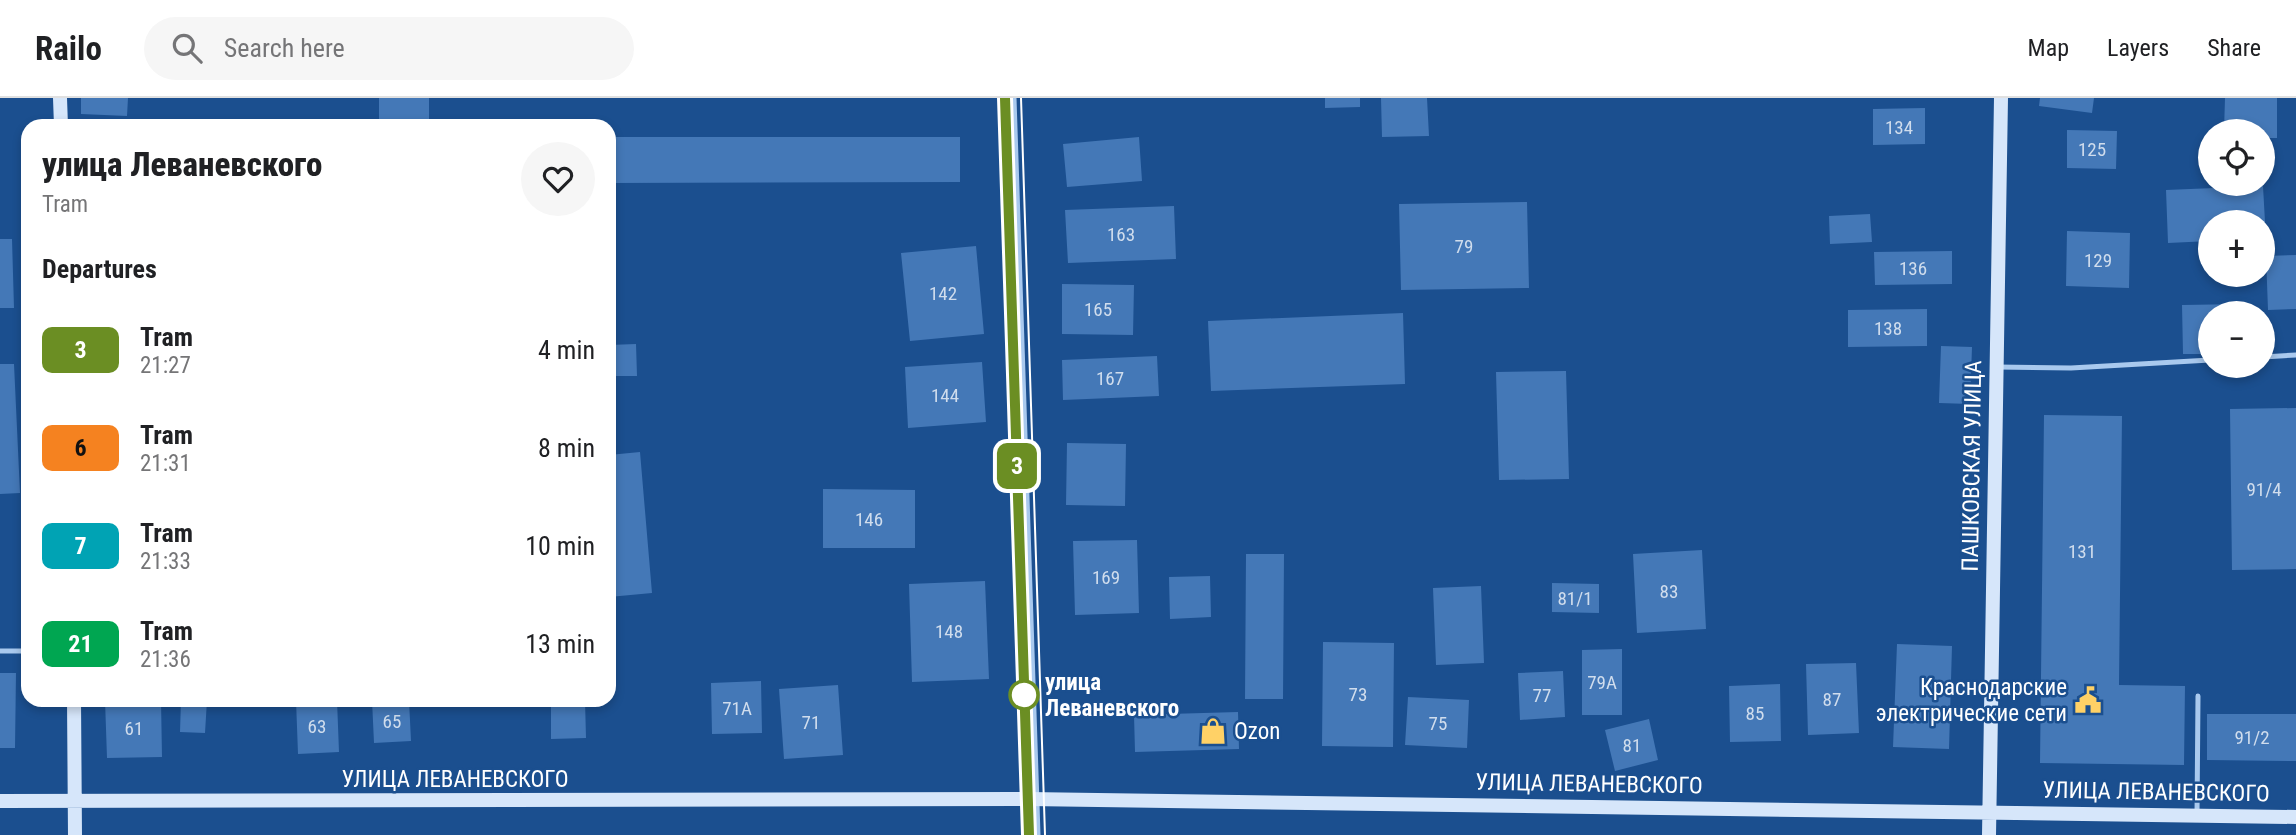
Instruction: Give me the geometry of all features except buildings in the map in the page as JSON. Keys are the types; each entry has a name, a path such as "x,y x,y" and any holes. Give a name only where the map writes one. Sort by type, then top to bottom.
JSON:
{"street":[{"path":"60,98 61,119"},
{"path":"1013,98 1037,835"},
{"name":"ПАШКОВСКАЯ УЛИЦА","path":"1989,835 2001,98"},
{"path":"74,707 75,835"},
{"name":"УЛИЦА ЛЕВАНЕВСКОГО","path":"0,801 1036,800 2296,817"}],"lane":[{"path":"2275,356 2296,355"},
{"path":"1996,367 2071,368 2198,361"},
{"path":"0,650 21,651"},
{"path":"2197,816 2198,696"}],"tram line":[{"path":"1005,98 1029,835"},
{"name":"3","path":"1005,98 1029,835"},
{"path":"1021,98 1045,835"}],"place":[{"name":"улица Леваневского","path":"1024,695"},
{"name":"Краснодарские электрические сети","path":"2088,700"},
{"name":"Ozon","path":"1213,731"}]}
